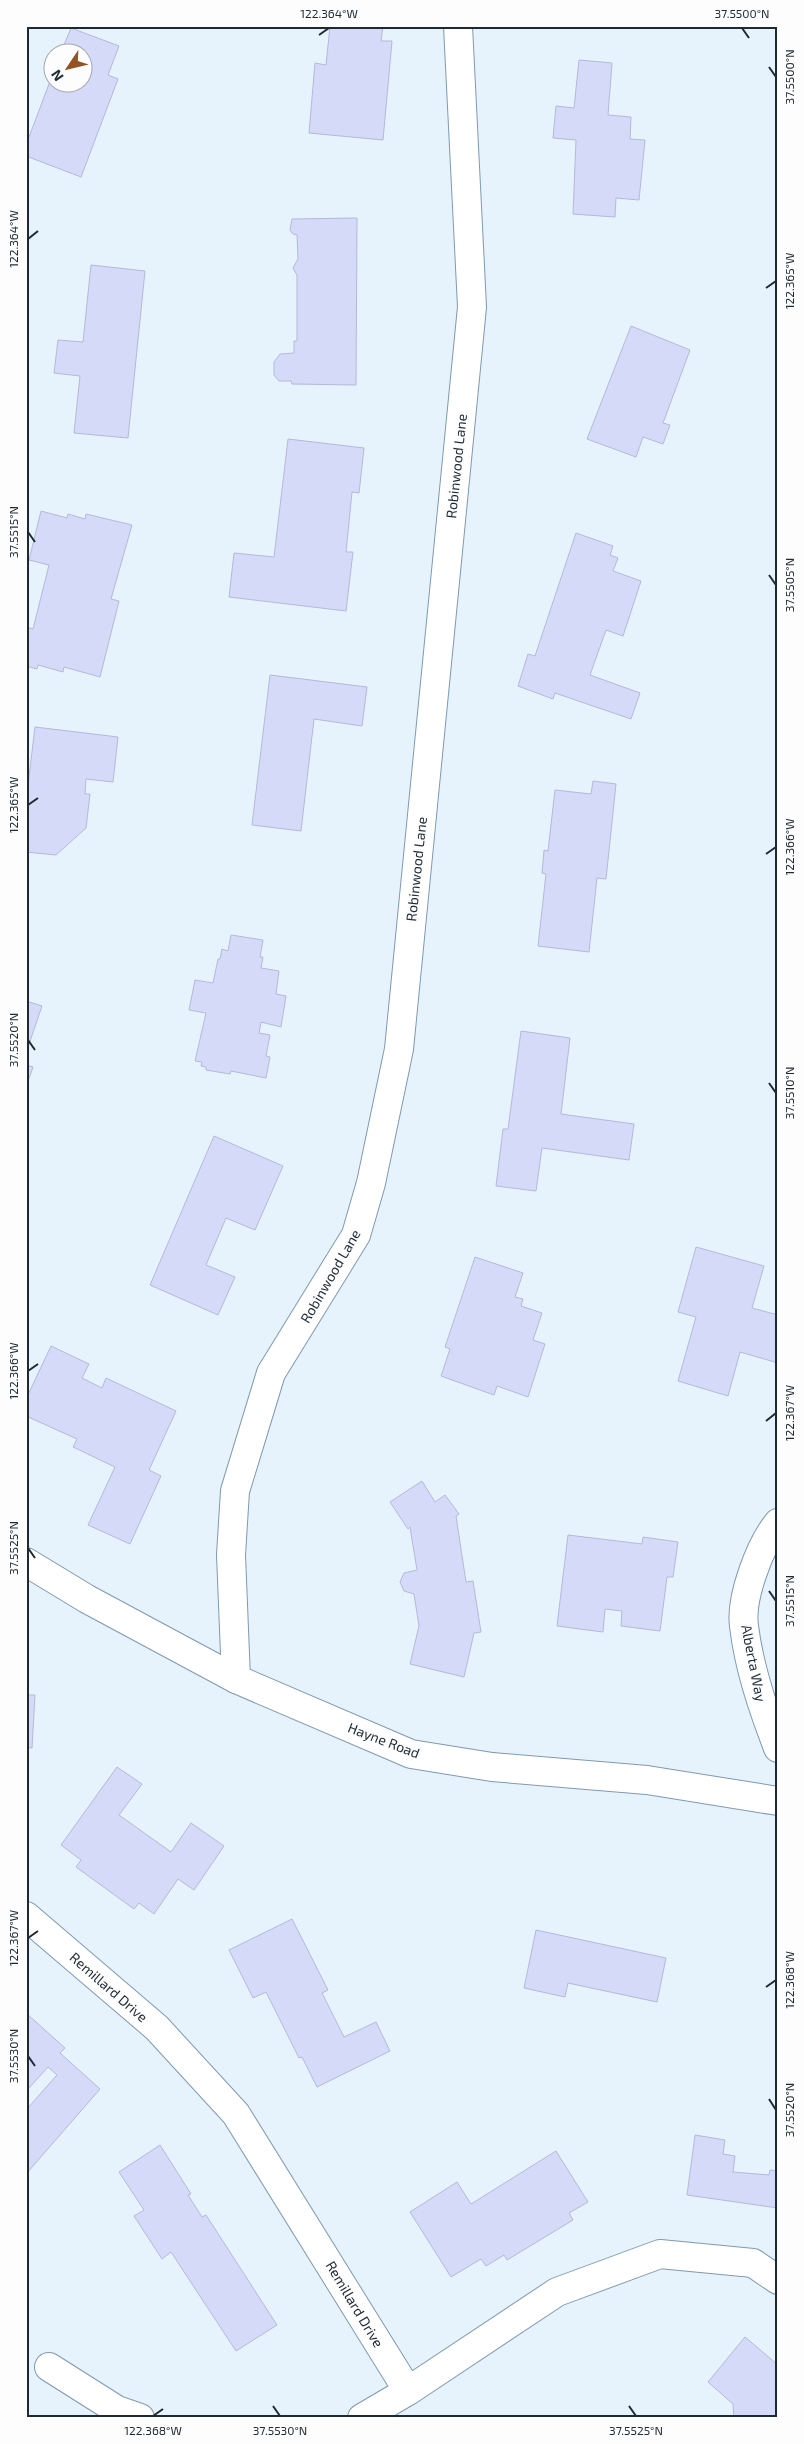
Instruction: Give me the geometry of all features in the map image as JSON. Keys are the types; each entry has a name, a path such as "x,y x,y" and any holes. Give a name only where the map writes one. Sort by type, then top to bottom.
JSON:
{"street":[{"name":"Robinwood Lane","path":"236,1680 231,1555 235,1491 271,1373 356,1235 371,1183 399,1049 472,307 458,26"},
{"name":"Alberta Way","path":"778,1523 768,1535 750,1581 744,1624 759,1699 778,1748"},
{"name":"Hayne Road","path":"26,1562 87,1599 236,1680 410,1754 492,1766 647,1780 778,1801"},
{"name":"Remillard Drive","path":"26,1916 157,2028 236,2114 408,2391"},
{"path":"362,2418 408,2391 557,2292 660,2254 753,2263 778,2280"},
{"path":"50,2367 117,2410 140,2418"}],"building":[{"path":"330,26 383,26 381,41 392,41 383,140 309,133 315,63 326,65"},
{"path":"71,28 119,46 108,75 118,79 81,177 26,156 26,145 46,92 92,92 92,42 65,42"},
{"path":"579,60 612,63 608,115 631,117 630,139 645,140 639,200 616,198 615,217 573,214 576,140 553,138 556,106 574,108"},
{"path":"357,218 356,385 292,384 291,381 279,381 274,375 274,362 280,354 294,353 294,341 297,341 297,275 293,268 298,259 297,235 293,234 290,230 292,219"},
{"path":"91,265 145,271 128,438 74,433 80,376 54,373 58,340 83,342"},
{"path":"631,326 690,350 663,423 670,425 663,444 643,437 636,457 587,439"},
{"path":"288,439 364,448 359,493 352,492 346,552 353,552 346,611 229,597 234,553 274,557"},
{"path":"41,511 67,518 68,514 85,519 86,514 132,525 111,599 119,601 100,677 64,667 63,672 38,665 37,669 26,666 26,627 33,629 49,565 29,560"},
{"path":"576,533 613,546 610,555 618,558 613,571 641,581 623,636 606,630 590,675 640,693 631,719 555,693 553,699 518,686 528,654 535,656"},
{"path":"270,675 367,687 362,726 314,719 301,831 252,825"},
{"path":"35,727 118,737 113,782 86,779 85,794 90,794 86,828 56,855 26,852 26,802"},
{"path":"593,781 616,784 606,879 597,878 589,952 538,946 546,874 542,873 544,850 548,851 555,790 591,794"},
{"path":"231,935 263,940 260,957 263,957 261,968 279,971 276,994 286,996 281,1027 261,1022 259,1033 270,1035 266,1056 270,1057 266,1078 231,1071 230,1074 206,1070 206,1067 201,1066 202,1062 195,1061 206,1013 189,1010 195,980 213,983 218,959 220,959 222,949 228,951"},
{"path":"26,1001 42,1006 26,1053"},
{"path":"521,1031 570,1038 561,1114 634,1124 629,1160 542,1148 536,1191 496,1186 503,1129 508,1129"},
{"path":"26,1065 33,1067 26,1087"},
{"path":"214,1136 283,1166 255,1230 226,1218 206,1265 235,1277 218,1315 150,1285"},
{"path":"696,1247 764,1266 752,1308 778,1315 778,1363 740,1352 728,1396 678,1381 696,1317 678,1312"},
{"path":"475,1257 523,1273 515,1297 523,1299 521,1306 542,1313 533,1340 545,1344 528,1397 497,1386 494,1395 441,1376 450,1349 445,1347"},
{"path":"51,1346 89,1364 82,1378 102,1388 106,1378 176,1411 149,1470 161,1476 130,1544 88,1525 115,1467 73,1447 77,1439 26,1416 26,1399"},
{"path":"422,1481 435,1502 445,1495 459,1514 456,1516 466,1582 473,1581 481,1632 474,1633 464,1677 410,1664 419,1626 414,1594 404,1591 400,1582 404,1573 417,1570 410,1527 408,1529 390,1502"},
{"path":"568,1535 642,1544 643,1537 678,1542 673,1577 667,1577 660,1631 621,1626 622,1611 605,1609 603,1632 557,1626"},
{"path":"26,1695 35,1695 32,1748 26,1747"},
{"path":"117,1767 142,1784 119,1815 171,1852 191,1823 224,1846 194,1890 178,1879 154,1914 139,1903 134,1909 76,1867 81,1860 61,1845"},
{"path":"292,1919 328,1990 322,1993 344,2037 376,2022 390,2051 317,2087 302,2057 299,2058 266,1992 253,1998 229,1950"},
{"path":"536,1930 666,1958 657,2002 568,1983 565,1997 524,1988"},
{"path":"26,2013 65,2048 60,2053 100,2089 26,2174 26,2110 57,2075 48,2067 29,2088 26,2085"},
{"path":"695,2135 725,2140 723,2154 735,2156 733,2172 769,2175 770,2170 778,2171 778,2208 687,2195"},
{"path":"160,2145 191,2194 188,2195 202,2217 206,2215 277,2325 236,2351 171,2252 162,2259 134,2216 144,2210 119,2172"},
{"path":"556,2151 588,2202 569,2213 573,2220 507,2260 504,2255 486,2266 481,2259 451,2277 410,2212 457,2182 471,2204"},
{"path":"745,2337 778,2365 778,2418 734,2418 733,2404 708,2382"}]}
